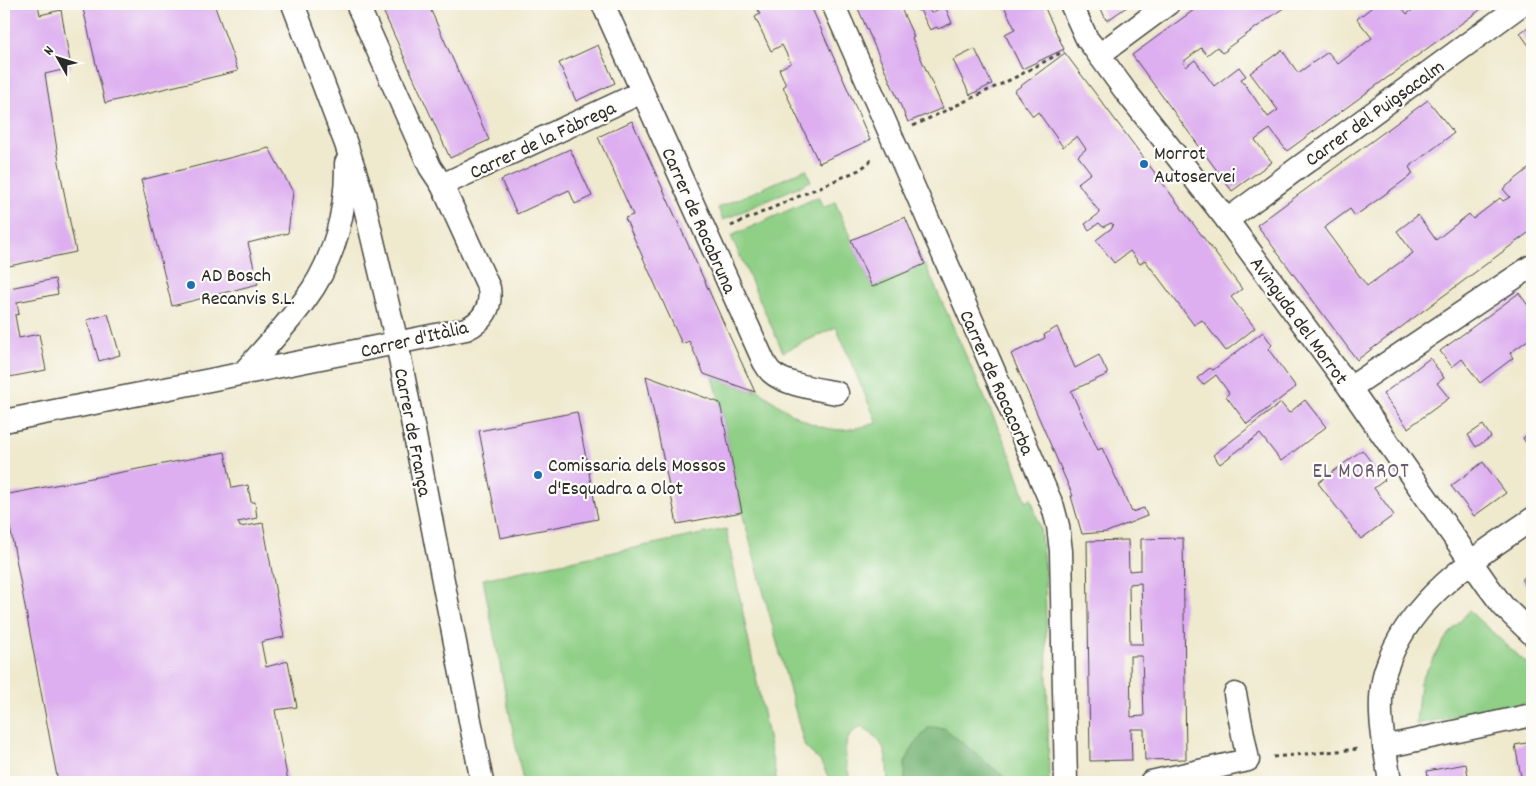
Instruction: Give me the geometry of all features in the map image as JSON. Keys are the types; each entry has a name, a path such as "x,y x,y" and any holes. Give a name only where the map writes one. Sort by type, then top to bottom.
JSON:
{"street":[{"name":"Carrer de França","path":"293,4 346,144 361,190 397,343 482,782"},
{"name":"Carrer d'Itàlia","path":"4,421 466,329 482,319 489,304 489,288 442,185 430,167 357,4"},
{"name":"Carrer de Rocabruna","path":"603,4 764,362 771,372 780,377 794,383 836,393"},
{"name":"Carrer de Rocacorba","path":"833,4 1053,507 1062,551 1066,782"},
{"name":"Avinguda del Morrot","path":"1070,4 1093,47 1132,100 1227,220 1350,388 1503,606 1532,634"},
{"path":"1093,47 1168,4"},
{"name":"Carrer del Puigsacalm","path":"1227,220 1522,4"},
{"name":"Carrer de la Fàbrega","path":"442,185 642,92"},
{"path":"242,373 306,299 326,262 342,214 346,184 346,144"},
{"path":"1350,388 1532,266"},
{"path":"1390,782 1384,747 1381,701 1384,675 1395,646 1411,620 1434,594 1471,561 1532,520"},
{"path":"1151,782 1248,760 1235,694"},
{"path":"1384,747 1532,715"}],"path":[{"path":"733,225 859,170 870,162 875,147 879,142 891,136 1014,78 1093,47"},
{"path":"1248,760 1384,747"}],"green space":[{"path":"806,169 811,181 723,220 718,208"},
{"path":"818,197 823,208 835,202 872,287 925,264 1013,461 1026,501 1031,498 1040,527 1045,572 1049,782 888,782 884,750 876,738 861,726 851,734 846,745 845,758 851,782 831,782 820,761 805,747 742,512 713,377 755,392 753,386 795,416 818,426 843,430 877,423 836,327 783,352 731,236"},
{"path":"726,529 777,782 523,782 483,579"},
{"path":"1469,611 1532,668 1532,702 1416,724 1420,682 1445,639"},
{"path":"929,727 944,728 1003,776 1006,782 905,782 905,763 914,745"}],"building":[{"path":"4,4 38,4 40,15 61,10 71,68 45,74 63,187 76,252 4,267"},
{"path":"82,4 214,4 238,71 105,103"},
{"path":"380,4 428,4 489,140 450,158"},
{"path":"755,4 810,4 870,140 819,163 783,87 786,85 779,69 791,63 782,45 771,51 755,17 760,14"},
{"path":"856,4 899,4 943,108 908,122"},
{"path":"914,4 926,4 931,13 945,6 952,23 930,30 920,10 918,11"},
{"path":"1003,4 1043,4 1064,49 1022,69 1005,34 1015,29"},
{"path":"1099,4 1131,4 1106,20"},
{"path":"1202,4 1289,4 1222,53 1217,47 1207,55 1201,48 1183,62 1186,67 1195,60 1214,86 1239,67 1246,76 1241,79 1268,117 1278,110 1250,73 1282,50 1298,73 1328,52 1338,64 1372,38 1357,19 1376,4 1399,4 1407,14 1421,4 1488,4 1287,151 1270,129 1255,140 1272,162 1232,191 1132,55"},
{"path":"1532,24 1532,50 1520,33"},
{"path":"598,45 615,83 576,101 559,63"},
{"path":"975,49 992,84 970,95 953,60"},
{"path":"1065,53 1242,289 1231,297 1255,328 1226,351 1202,320 1194,325 1145,260 1140,264 1130,251 1114,263 1096,240 1114,225 1111,223 1103,227 1099,223 1089,230 1085,224 1100,213 1078,183 1091,173 1078,156 1086,149 1077,136 1063,147 1038,112 1033,116 1014,91"},
{"path":"1428,100 1454,133 1409,167 1413,174 1355,216 1350,209 1324,228 1367,286 1413,253 1397,231 1418,215 1436,240 1469,214 1473,219 1500,198 1503,201 1510,197 1503,189 1532,166 1532,230 1357,360 1257,225"},
{"path":"632,121 755,392 704,374 689,341 682,344 625,218 633,215 598,137"},
{"path":"269,148 293,192 288,233 248,243 258,284 172,306 141,180"},
{"path":"570,149 592,196 575,204 569,190 517,214 501,180"},
{"path":"905,217 925,264 872,287 851,240"},
{"path":"55,279 58,294 17,302 19,314 15,315 19,338 39,334 46,370 4,378 4,289"},
{"path":"1519,293 1532,311 1532,337 1510,353 1513,358 1480,383 1462,359 1452,367 1440,351"},
{"path":"108,314 120,355 99,361 87,320"},
{"path":"1057,327 1075,368 1099,355 1108,374 1071,391 1098,450 1102,448 1132,512 1144,508 1147,516 1107,532 1082,534 1071,496 1073,496 1011,354 1045,338 1044,335"},
{"path":"1263,332 1272,345 1268,349 1296,387 1247,424 1226,396 1229,393 1216,375 1203,385 1197,378 1210,368 1213,370"},
{"path":"1430,358 1444,378 1437,383 1449,398 1408,428 1383,394"},
{"path":"646,376 720,403 742,512 677,524"},
{"path":"1305,400 1326,427 1281,461 1260,434 1220,464 1213,455 1281,403 1289,413"},
{"name":"Comissaria dels Mossos d'Esquadra a Olot","path":"577,412 598,519 500,538 479,431"},
{"path":"1483,425 1491,437 1476,447 1468,435"},
{"path":"1532,431 1532,452 1523,438"},
{"path":"1362,450 1385,480 1374,488 1394,515 1361,539 1318,483"},
{"path":"225,452 232,488 248,485 251,502 255,502 257,518 238,522 240,527 263,523 284,637 261,642 266,667 288,661 297,707 275,710 288,782 58,782 4,495"},
{"path":"1483,462 1506,493 1474,516 1451,486"},
{"path":"1183,538 1186,759 1145,760 1144,729 1131,729 1132,760 1090,761 1087,541 1128,540 1129,571 1141,570 1141,539","holes":["1141,583 1143,644 1130,644 1129,584","1130,656 1142,656 1144,716 1131,717"]},
{"path":"1532,568 1532,594 1522,580"},
{"path":"1532,742 1532,782 1522,782 1515,745"},
{"path":"1466,764 1469,782 1429,782 1427,771"}],"place":[{"name":"Morrot Autoservei","path":"1144,164"},
{"name":"AD Bosch Recanvis S.L.","path":"191,285"},
{"name":"Comissaria dels Mossos d'Esquadra a Olot","path":"538,475"}],"district":[{"name":"EL MORROT","path":"1361,470"}]}
